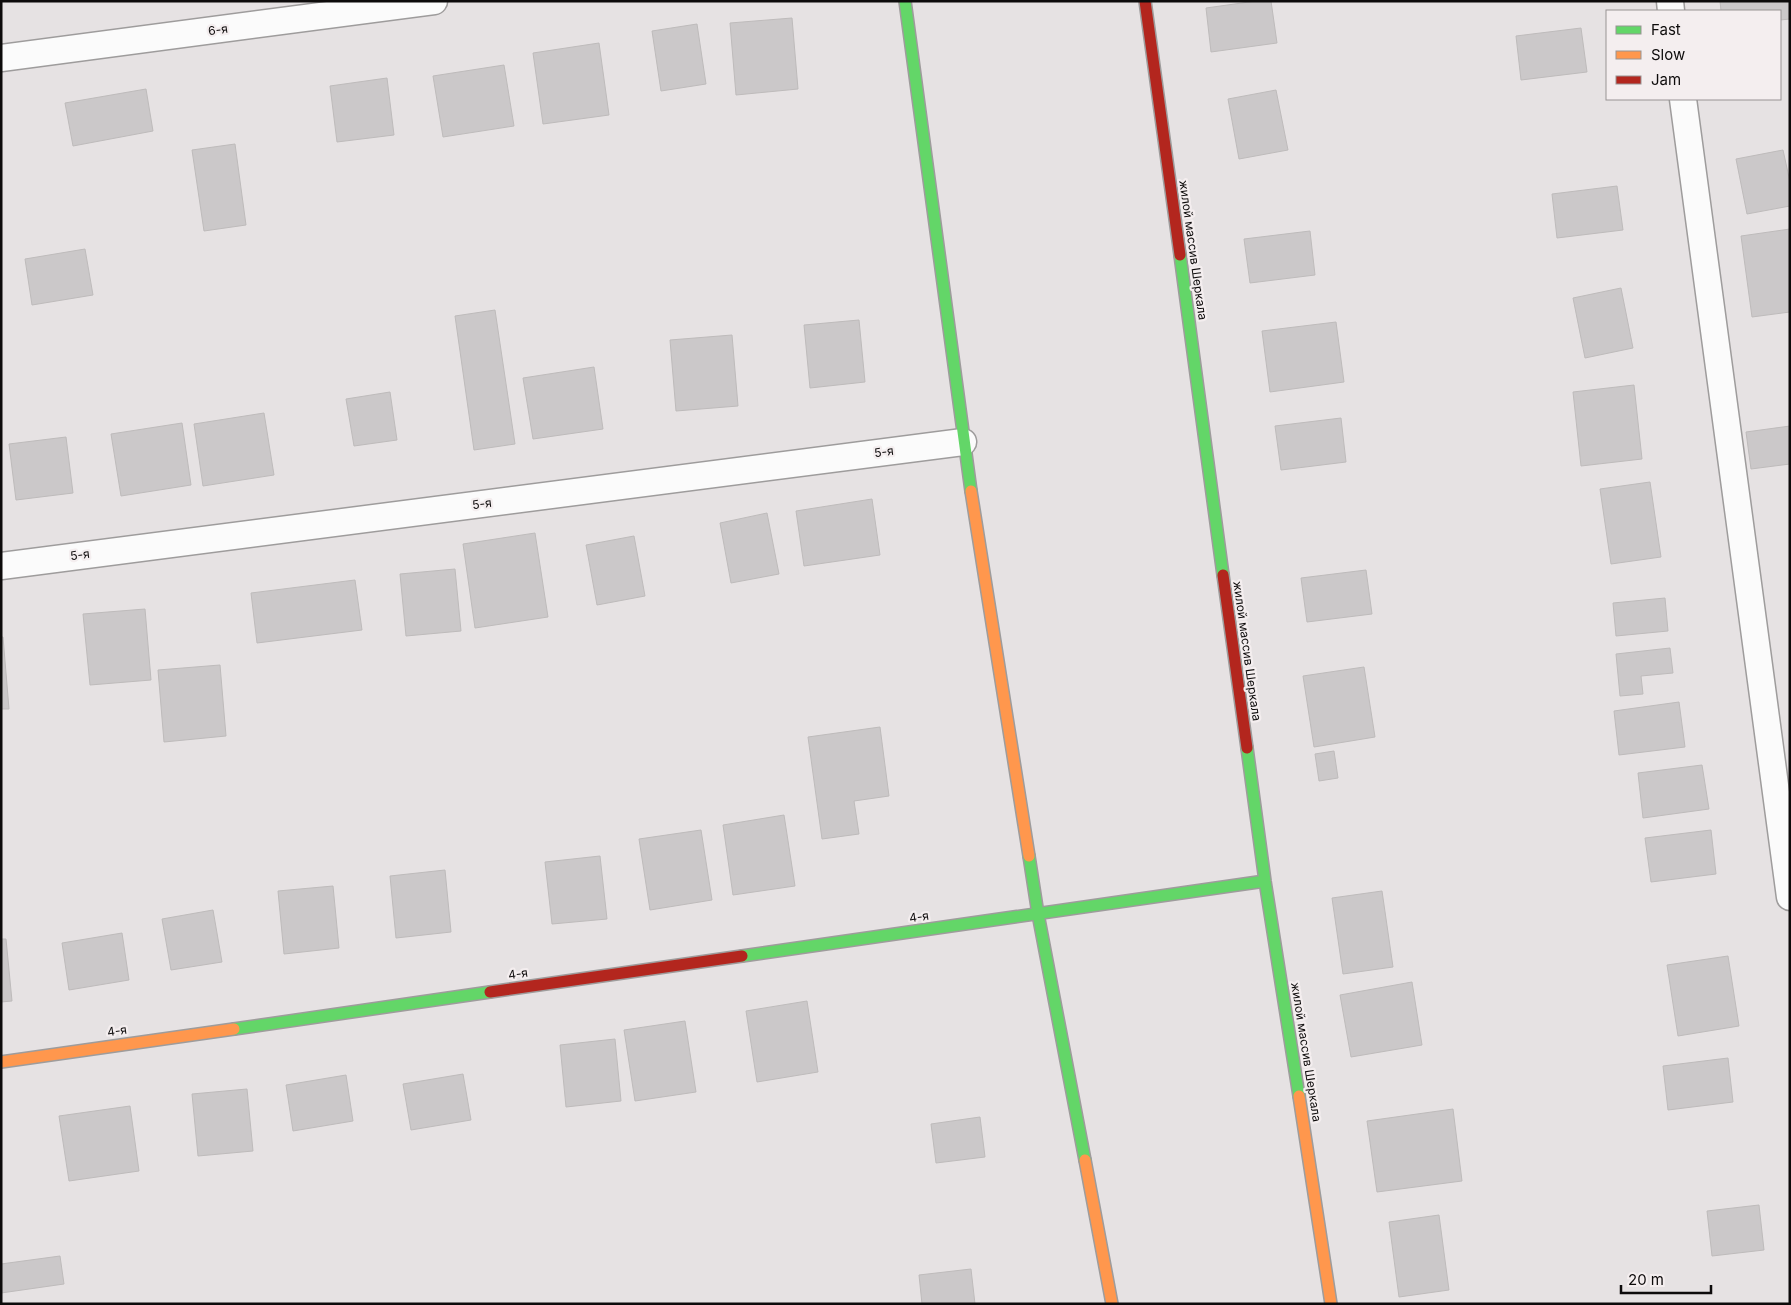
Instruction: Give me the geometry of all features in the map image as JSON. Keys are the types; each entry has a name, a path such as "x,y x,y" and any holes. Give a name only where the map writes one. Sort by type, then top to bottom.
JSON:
{"street":[{"name":"6-я","path":"1,58 366,6 434,1"},
{"path":"904,1 963,442 1038,914 1112,1304"},
{"name":"жилой массив Шеркала","path":"1145,1 1265,881 1332,1304"},
{"path":"1683,100 1790,897"},
{"name":"5-я","path":"1,566 963,442"},
{"name":"4-я","path":"1,1062 1151,899 1265,881"}],"building":[{"path":"1256,1 1271,1 1277,43 1211,52 1206,8"},
{"path":"1720,1 1790,1 1790,19 1781,20 1781,10 1721,10"},
{"path":"792,18 798,89 736,95 730,23"},
{"path":"697,24 706,84 661,91 652,31"},
{"path":"1581,28 1587,72 1521,80 1516,36"},
{"path":"599,43 609,115 543,124 533,53"},
{"path":"504,65 514,126 443,137 433,76"},
{"path":"387,78 394,135 337,142 330,86"},
{"path":"146,89 153,131 73,146 65,103"},
{"path":"1276,90 1288,150 1239,159 1228,99"},
{"path":"235,144 246,225 204,231 192,150"},
{"path":"1783,150 1790,182 1790,206 1747,214 1736,159"},
{"path":"1617,186 1623,230 1557,238 1552,194"},
{"path":"1790,229 1790,312 1752,317 1741,236"},
{"path":"1310,231 1315,275 1250,283 1244,239"},
{"path":"85,249 93,295 32,305 25,259"},
{"path":"1621,288 1633,348 1585,358 1573,298"},
{"path":"495,310 515,444 474,450 455,316"},
{"path":"859,320 865,382 810,388 804,325"},
{"path":"1336,322 1344,382 1270,392 1262,331"},
{"path":"732,335 738,406 676,411 670,340"},
{"path":"594,367 603,429 533,439 523,378"},
{"path":"1634,385 1642,459 1581,466 1573,392"},
{"path":"390,392 397,440 354,446 346,399"},
{"path":"264,413 274,475 203,486 194,424"},
{"path":"1341,418 1346,462 1281,470 1275,426"},
{"path":"182,423 191,485 121,496 111,434"},
{"path":"1790,426 1790,464 1751,469 1746,432"},
{"path":"66,437 73,493 16,500 9,444"},
{"path":"1650,482 1661,557 1611,564 1600,489"},
{"path":"872,499 880,555 804,566 796,511"},
{"path":"767,513 779,574 731,583 720,523"},
{"path":"535,533 548,617 475,628 463,544"},
{"path":"634,536 645,596 597,605 586,545"},
{"path":"455,569 461,631 406,636 400,574"},
{"path":"1366,570 1372,614 1307,622 1301,578"},
{"path":"355,580 362,630 257,643 251,593"},
{"path":"1665,598 1668,631 1616,636 1613,603"},
{"path":"145,609 151,680 90,685 83,614"},
{"path":"1,637 3,637 9,709 1,709"},
{"path":"1670,648 1673,673 1641,676 1643,694 1620,696 1616,654"},
{"path":"220,665 226,736 164,742 158,670"},
{"path":"1364,667 1375,737 1314,747 1303,676"},
{"path":"1679,702 1685,747 1619,755 1614,711"},
{"path":"880,727 889,796 854,801 859,834 822,839 808,737"},
{"path":"1334,751 1338,778 1319,781 1315,754"},
{"path":"1702,765 1709,809 1643,818 1638,773"},
{"path":"784,815 795,886 733,895 723,825"},
{"path":"701,830 712,900 650,910 639,839"},
{"path":"1711,830 1716,874 1651,882 1645,838"},
{"path":"600,856 607,919 552,924 545,862"},
{"path":"445,870 451,932 396,938 390,876"},
{"path":"333,886 339,948 284,954 278,891"},
{"path":"1382,891 1393,967 1343,974 1332,898"},
{"path":"213,910 222,962 171,970 162,919"},
{"path":"122,933 129,980 69,990 62,943"},
{"path":"1,939 6,939 12,1001 1,1002"},
{"path":"1728,956 1739,1026 1678,1036 1667,965"},
{"path":"1412,982 1422,1045 1351,1057 1340,995"},
{"path":"807,1001 818,1072 757,1082 746,1011"},
{"path":"685,1021 696,1092 635,1101 624,1030"},
{"path":"615,1039 621,1101 566,1107 560,1045"},
{"path":"1728,1058 1733,1102 1668,1110 1663,1066"},
{"path":"463,1074 471,1120 411,1130 403,1084"},
{"path":"346,1075 353,1121 293,1131 286,1085"},
{"path":"247,1089 253,1151 198,1156 192,1094"},
{"path":"130,1106 139,1171 69,1181 59,1116"},
{"path":"1453,1109 1462,1181 1377,1192 1367,1121"},
{"path":"980,1117 985,1157 936,1163 931,1124"},
{"path":"1759,1205 1764,1250 1712,1256 1707,1211"},
{"path":"1439,1215 1449,1290 1399,1297 1389,1222"},
{"path":"60,1256 64,1284 1,1293 1,1264"},
{"path":"971,1269 975,1304 922,1304 919,1275"}],"traffic: fast":[{"path":"905,1 971,491"},
{"path":"1180,255 1223,575"},
{"path":"1247,748 1265,881 1299,1096"},
{"path":"1029,856 1038,914 1085,1160"},
{"path":"742,956 1265,881"},
{"path":"234,1029 490,992"}],"traffic: slow":[{"path":"971,491 1029,856"},
{"path":"1,1062 234,1029"},
{"path":"1299,1096 1331,1304"},
{"path":"1085,1160 1112,1304"}],"traffic: jam":[{"path":"1145,1 1180,255"},
{"path":"1223,575 1247,748"},
{"path":"490,992 742,956"}]}
